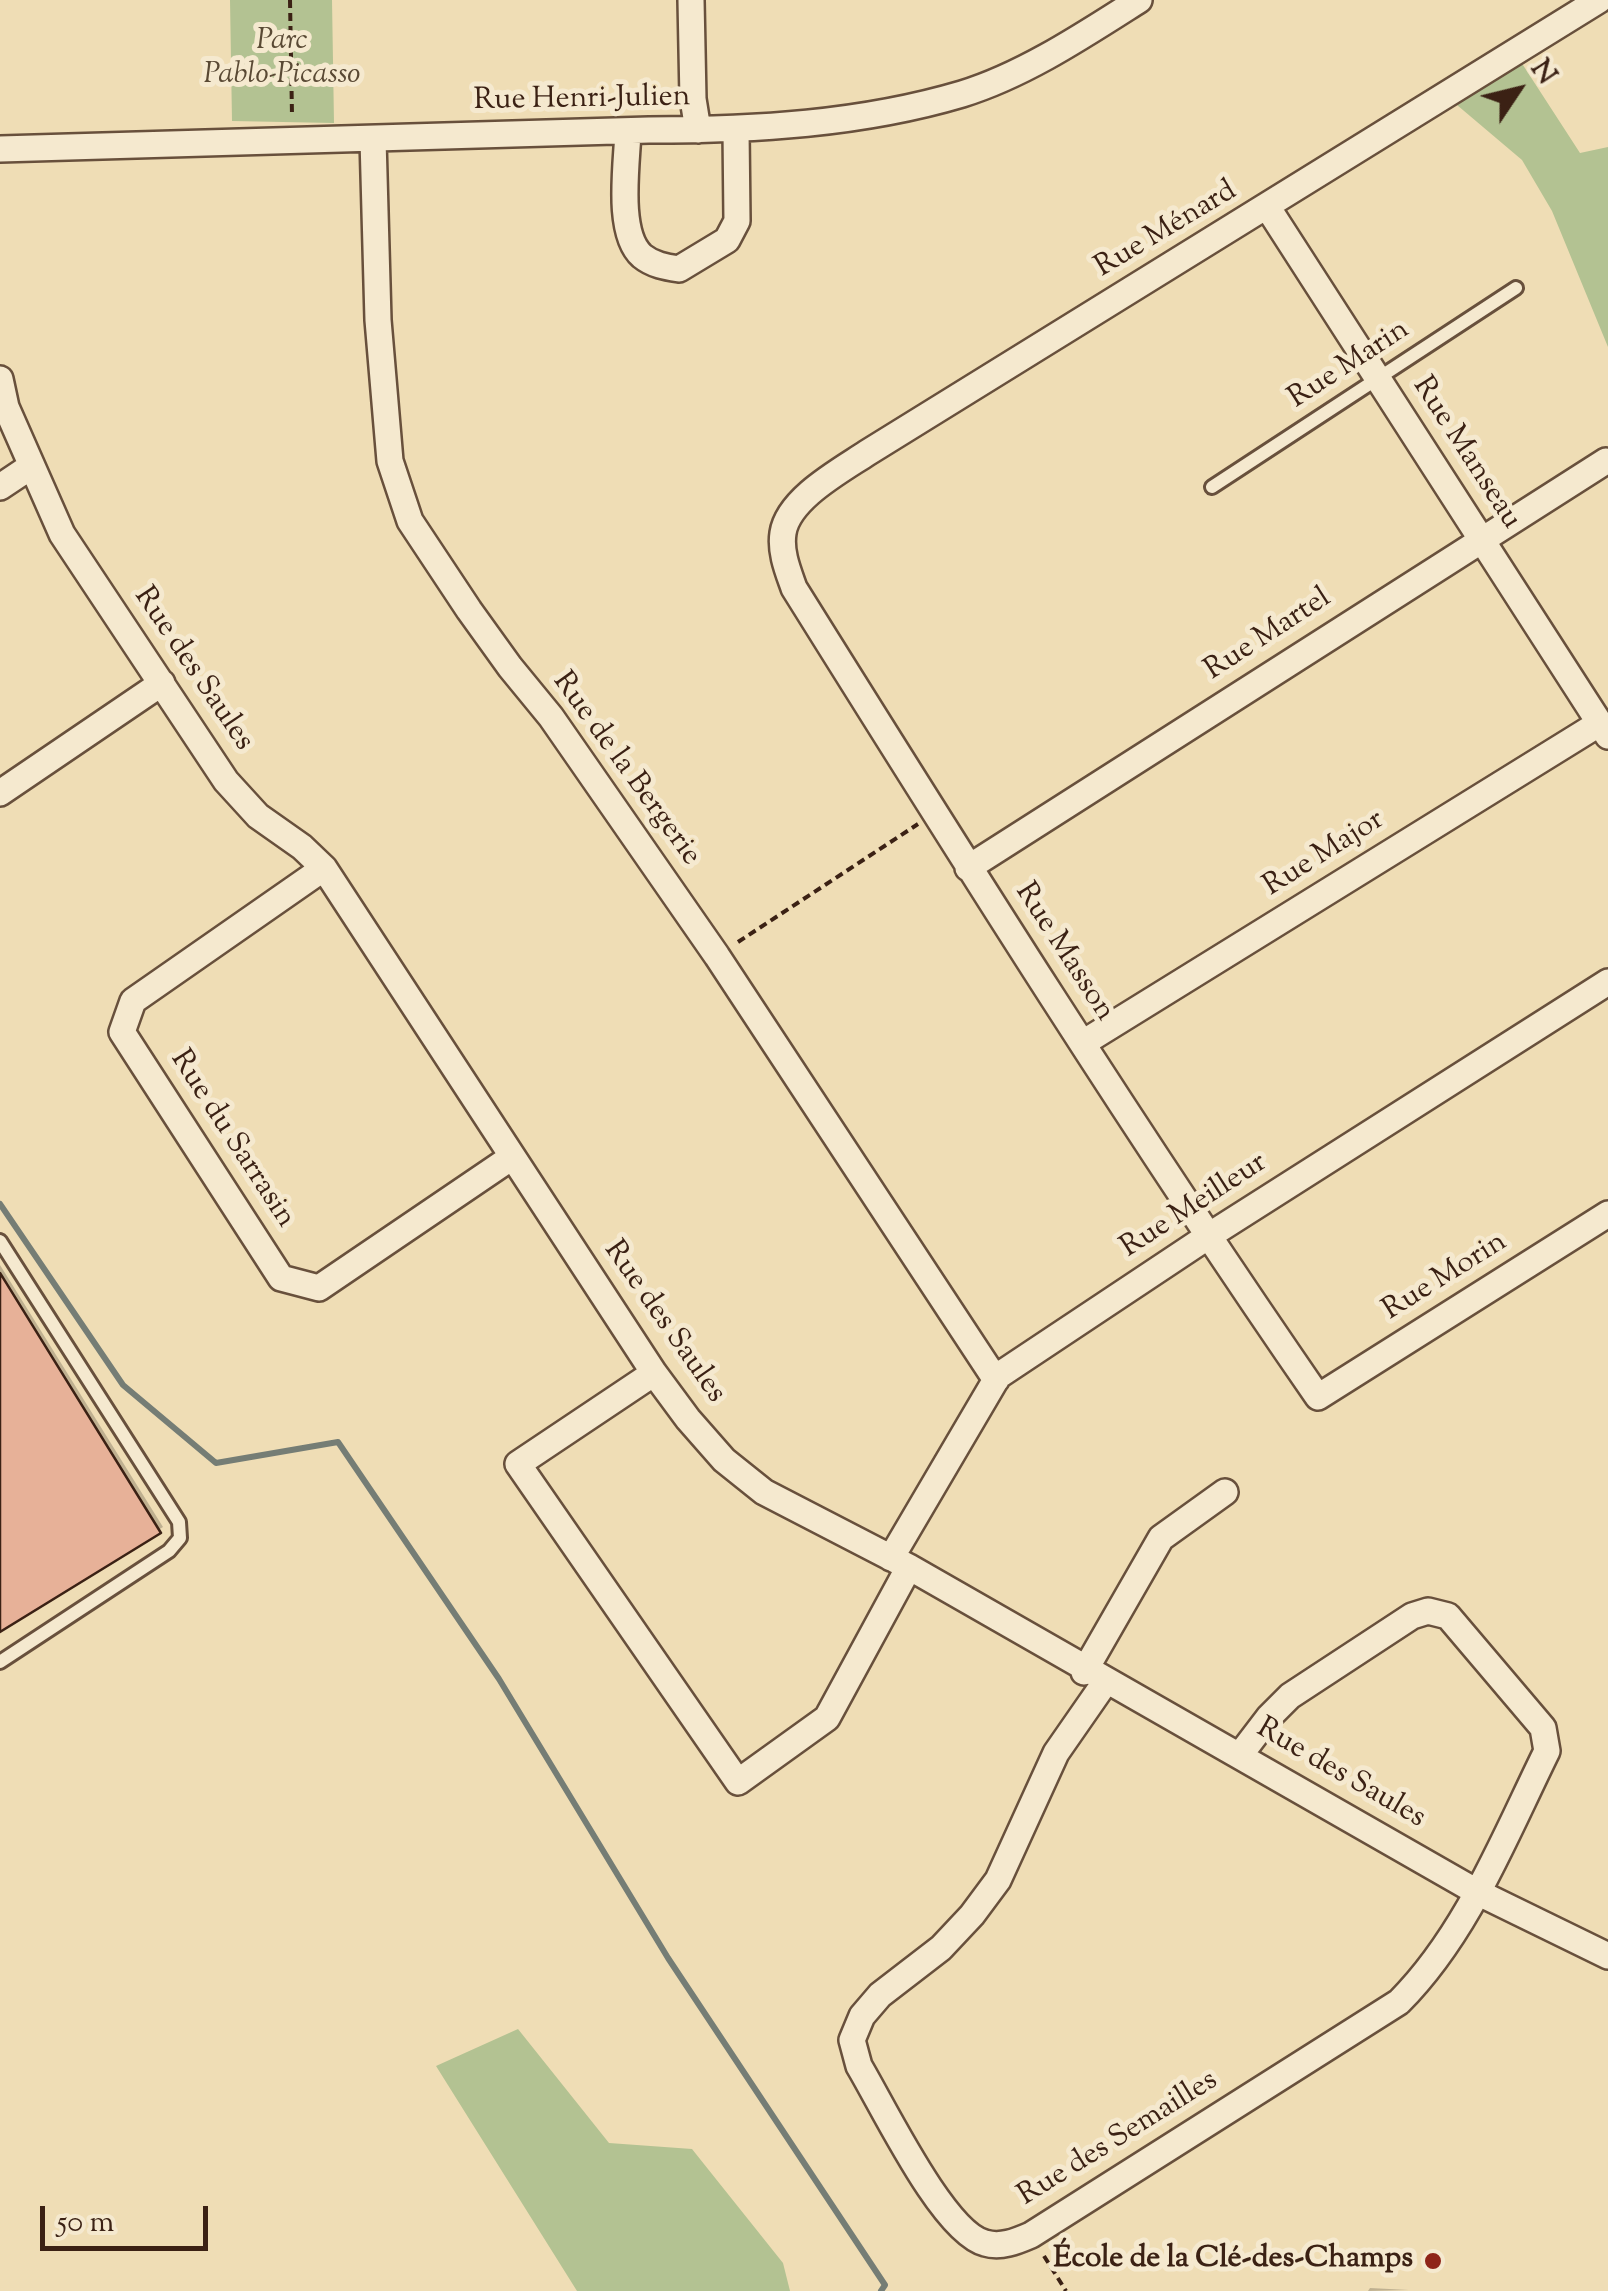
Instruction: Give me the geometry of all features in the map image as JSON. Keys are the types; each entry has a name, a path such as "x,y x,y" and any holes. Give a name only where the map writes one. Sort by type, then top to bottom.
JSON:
{"street":[{"path":"691,0 693,99 698,130"},
{"name":"Rue Henri-Julien","path":"0,149 736,130 873,114 964,93 1037,61 1138,0"},
{"name":"Rue Ménard","path":"782,531 806,494 867,453 1599,0"},
{"path":"628,131 625,218 639,254 656,265 680,269 727,240 737,221 736,130"},
{"name":"Rue de la Bergerie","path":"373,139 378,320 390,460 410,521 717,956 996,1380"},
{"name":"Rue Manseau","path":"1268,208 1604,729"},
{"name":"Rue des Saules","path":"0,379 6,408 62,534 226,781 258,816 324,868 654,1373 724,1460 764,1492 900,1563 1477,1892 1608,1956"},
{"name":"Rue Martel","path":"968,868 1606,461"},
{"path":"0,487 30,466"},
{"name":"Rue Masson","path":"782,531 784,558 794,588 968,868 1207,1236 1318,1397"},
{"path":"0,793 162,683"},
{"name":"Rue Major","path":"1084,1043 1604,729"},
{"name":"Rue du Sarrasin","path":"324,868 133,1001 122,1032 270,1262 281,1278 318,1288 512,1157"},
{"name":"Rue Meilleur","path":"654,1373 518,1464 738,1782 827,1718 900,1563 996,1380 1207,1236 1608,982"},
{"name":"Rue Morin","path":"1318,1397 1608,1214"},
{"path":"1092,1674 1161,1538 1225,1492"},
{"name":"Rue des Semailles","path":"1092,1674 998,1880 941,1948 880,1996 862,2016 852,2040 859,2066 943,2209 964,2231 986,2244 1012,2244 1031,2235 1399,2002 1422,1979 1477,1892 1547,1751 1543,1728 1448,1616 1428,1612 1412,1616 1290,1696 1269,1716 1240,1755"}],"lane":[{"name":"Rue Marin","path":"1212,486 1516,288"},
{"path":"0,1241 179,1522 180,1538 169,1551 0,1662"}],"path":[{"path":"290,0 292,141"},
{"path":"717,956 934,813"},
{"path":"1031,2235 1066,2291"}],"green space":[{"name":"Parc Pablo-Picasso","path":"230,0 332,0 334,123 232,121"},
{"path":"1521,62 1580,153 1608,147 1608,347 1552,211 1522,160 1457,105"},
{"path":"518,2029 609,2143 692,2149 783,2263 790,2291 577,2291 436,2066"}],"building":[{"path":"0,1273 161,1533 0,1632"}],"waterway":[{"path":"0,1204 123,1385 216,1463 338,1442 499,1679 668,1958 885,2285 881,2291"}],"place":[{"name":"École de la Clé-des-Champs","path":"1433,2261"}]}
